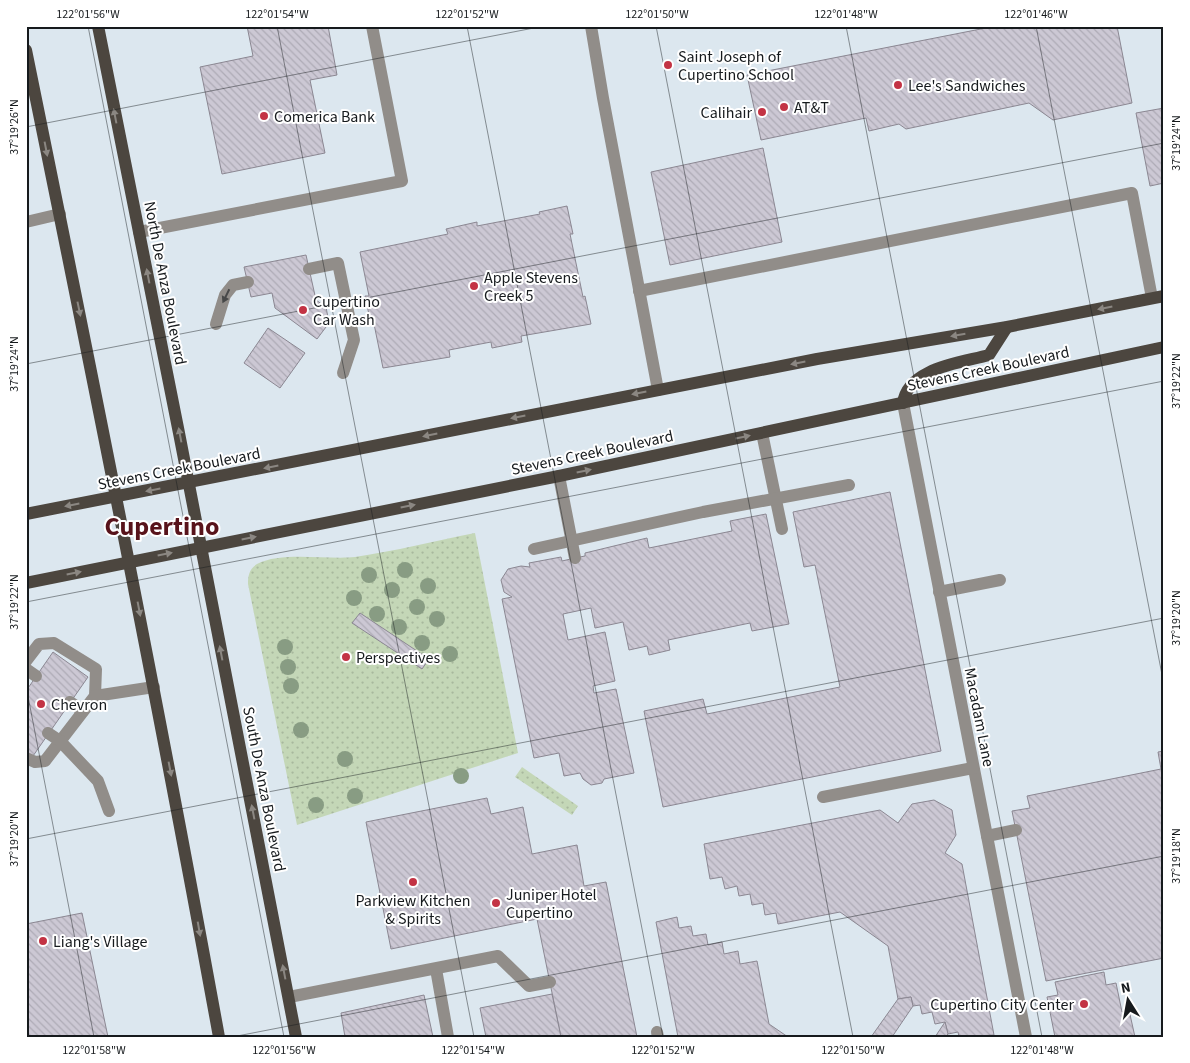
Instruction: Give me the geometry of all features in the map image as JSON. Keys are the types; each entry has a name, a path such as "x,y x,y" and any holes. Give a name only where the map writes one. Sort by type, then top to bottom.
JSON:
{"main road":[{"name":"North De Anza Boulevard","path":"98,26 201,547"},
{"path":"26,50 130,562 219,1037"},
{"name":"Stevens Creek Boulevard","path":"26,514 817,359 1006,327 1158,297"},
{"path":"903,403 904,393 920,376 990,355 1006,327"},
{"name":"Stevens Creek Boulevard","path":"26,583 559,476 1164,347"},
{"name":"South De Anza Boulevard","path":"201,547 296,1037"}],"lane":[{"path":"139,232 402,181 372,26"},
{"path":"592,26 658,390"},
{"path":"640,291 1132,193 1158,297"},
{"path":"26,222 60,214"},
{"path":"309,269 338,263 354,340 343,373"},
{"path":"216,324 225,295 233,285 248,282"},
{"name":"Macadam Lane","path":"903,403 1026,1037"},
{"path":"762,433 782,529"},
{"path":"559,476 575,558"},
{"path":"534,549 702,512 776,500 849,485"},
{"path":"939,592 1000,580"},
{"path":"26,661 39,644 54,643 96,669 94,696 46,761 35,762 26,758"},
{"path":"94,696 154,687"},
{"path":"70,702 83,711"},
{"path":"48,733 60,741 98,781 109,811"},
{"path":"823,797 973,768"},
{"path":"987,836 1016,830"},
{"path":"289,997 498,956 529,986 550,982"},
{"path":"436,969 448,1037"}],"green space":[{"path":"475,533 518,753 297,825 248,584 251,570 257,564 279,558 355,557"},
{"path":"522,767 578,806 572,815 515,777"}],"building":[{"name":"Comerica Bank","path":"247,26 328,26 337,75 310,80 325,153 222,174 200,67 253,56"},
{"path":"996,26 1117,26 1132,103 1053,120 1029,103 906,129 899,124 869,131 866,118 761,140 747,75"},
{"path":"1164,108 1164,183 1150,186 1136,113"},
{"path":"763,148 782,242 670,265 651,172"},
{"name":"Apple Stevens Creek 5","path":"567,206 573,234 570,234 583,297 585,296 591,324 521,336 522,342 492,348 491,342 449,350 450,357 383,368 374,324 371,324 365,296 369,296 360,252 448,234 446,229 477,222 477,226 540,214 539,212"},
{"path":"306,255 316,300 326,307 329,323 317,339 275,308 272,293 251,297 244,267"},
{"path":"268,328 305,353 280,388 244,363"},
{"path":"890,492 941,751 663,807 644,711 703,699 707,714 840,687 815,565 804,567 793,512"},
{"path":"766,514 789,624 752,631 750,623 668,640 670,650 649,655 647,646 629,650 623,622 595,628 591,608 563,614 568,640 605,632 615,681 593,686 594,693 616,689 634,773 604,779 602,783 591,785 583,779 580,773 564,776 559,753 534,758 502,599 512,597 504,592 501,580 508,569 521,566 530,567 529,563 561,557 562,561 585,556 585,553 647,538 649,548 732,531 730,521"},
{"path":"360,613 429,659 422,669 352,623"},
{"path":"53,652 88,677 33,756 26,752 26,691"},
{"path":"1164,751 1164,958 1046,981 1012,811 1030,808 1027,796 1161,769 1158,752"},
{"name":"Juniper Hotel Cupertino","path":"487,798 491,814 523,807 532,854 577,845 584,886 606,882 637,1037 561,1037 537,919 391,949 366,822"},
{"path":"934,800 952,810 956,835 945,853 962,864 994,1035 959,1037 958,1032 948,1034 945,1022 935,1024 932,1012 922,1014 920,1005 913,1006 911,997 898,999 888,946 840,912 778,924 776,913 765,915 763,903 752,905 750,894 739,896 737,886 725,889 722,877 710,879 704,844 880,810 898,823 912,804"},
{"path":"82,913 108,1037 26,1037 26,924"},
{"path":"677,917 679,928 691,926 693,936 706,934 708,945 722,942 724,954 738,951 740,964 757,961 769,1024 788,1037 678,1037 656,922"},
{"name":"Cupertino City Center","path":"1104,972 1106,985 1116,983 1122,1012 1129,1010 1135,1037 1055,1037 1047,997 1058,995 1055,982"},
{"path":"552,994 561,1037 486,1037 480,1008"},
{"path":"424,995 433,1037 345,1037 341,1013"},
{"path":"911,997 913,1006 892,1037 871,1037 898,999"},
{"path":"945,1022 948,1034 945,1037 935,1037"}],"place":[{"name":"Saint Joseph of Cupertino School","path":"668,65"},
{"name":"Lee's Sandwiches","path":"898,85"},
{"name":"AT&T","path":"784,107"},
{"name":"Calihair","path":"762,112"},
{"name":"Comerica Bank","path":"264,116"},
{"name":"Apple Stevens Creek 5","path":"474,286"},
{"name":"Cupertino Car Wash","path":"303,310"},
{"name":"Perspectives","path":"346,657"},
{"name":"Chevron","path":"41,704"},
{"name":"Parkview Kitchen & Spirits","path":"413,882"},
{"name":"Juniper Hotel Cupertino","path":"496,903"},
{"name":"Liang's Village","path":"43,941"},
{"name":"Cupertino City Center","path":"1084,1004"}],"district":[{"name":"Cupertino","path":"162,526"}]}
